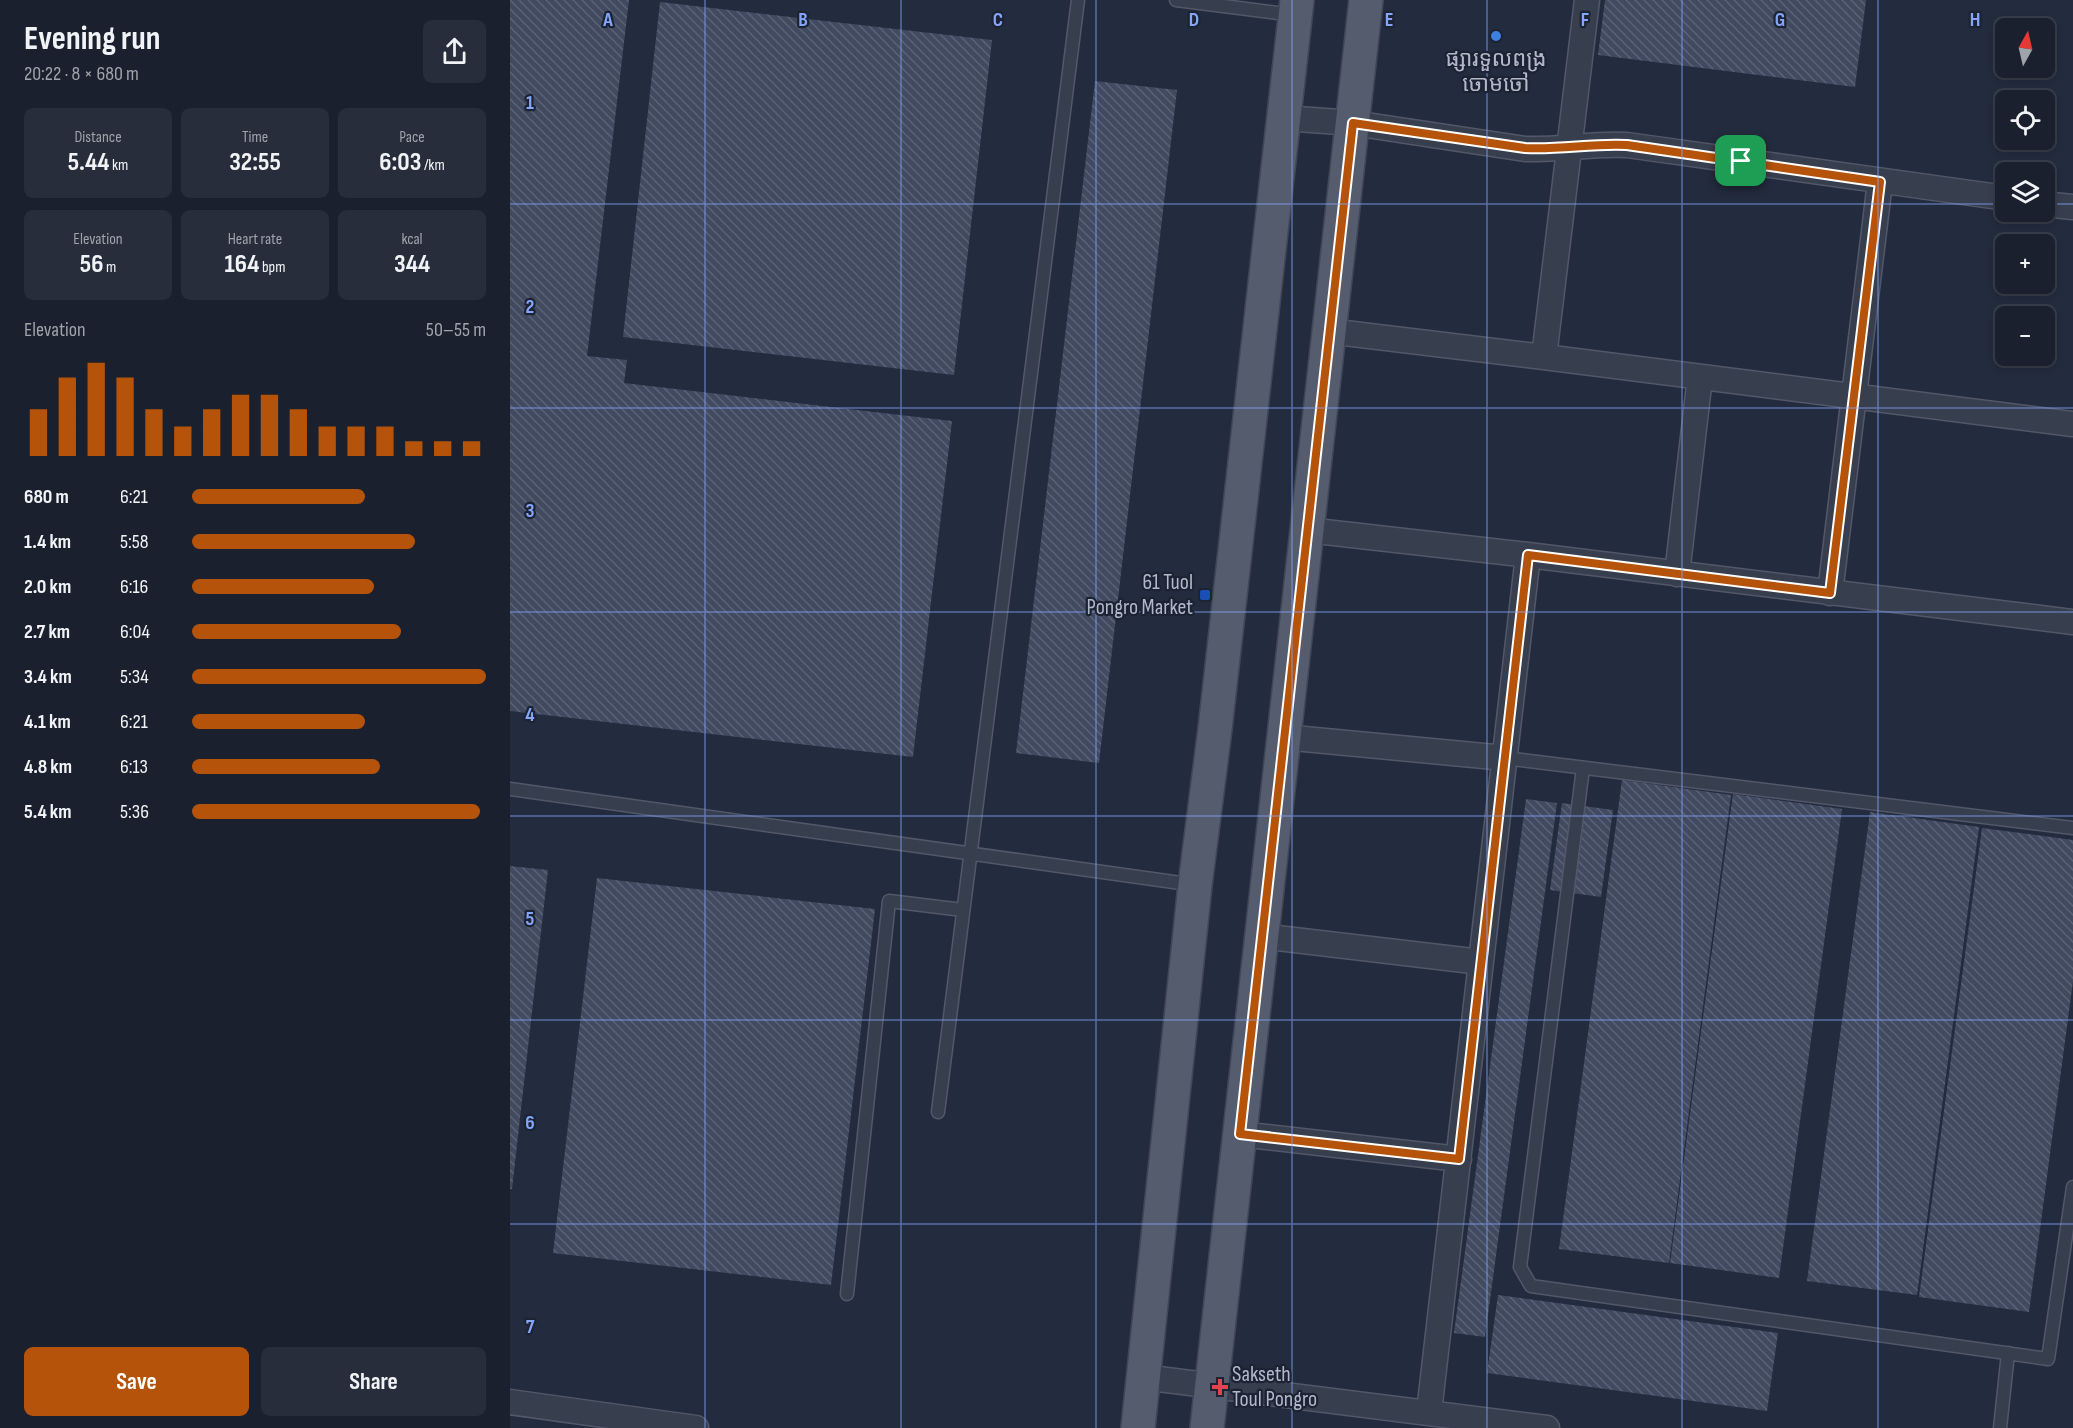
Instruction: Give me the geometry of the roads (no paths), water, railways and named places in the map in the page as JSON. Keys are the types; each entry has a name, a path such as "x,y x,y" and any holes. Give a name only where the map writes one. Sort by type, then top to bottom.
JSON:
{"main road":[{"path":"1207,1428 1366,0"},
{"path":"1138,1428 1195,885 1217,717 1296,8"}],"street":[{"path":"1544,357 1587,0"},
{"path":"1284,118 1353,123 1525,148 1553,149 1601,143 1627,145 1995,197"},
{"path":"1830,593 1880,182"},
{"path":"2055,205 2073,207"},
{"path":"1328,331 2073,423"},
{"path":"1677,574 1700,377"},
{"path":"1307,530 2073,622"},
{"path":"1429,1412 1528,555"},
{"path":"1283,737 1505,758"},
{"path":"1261,936 1481,962"},
{"path":"1240,1134 1459,1159"},
{"path":"1143,1377 1547,1428"},
{"path":"510,1402 696,1428"}],"lane":[{"path":"938,1112 1078,0"},
{"path":"1176,0 1296,8"},
{"path":"1505,758 2073,828"},
{"path":"1583,768 1520,1267 1531,1286 2048,1359 2073,1187"},
{"path":"510,789 1195,885"},
{"path":"847,1294 889,901 963,910"},
{"path":"2000,1428 2008,1353"}],"place":[{"name":"ផ្សារទួលពង្រ ចោមចៅ","path":"1496,36"},
{"name":"61 Tuol Pongro Market","path":"1205,595"},
{"name":"Sakseth Toul Pongro","path":"1220,1387"}]}
